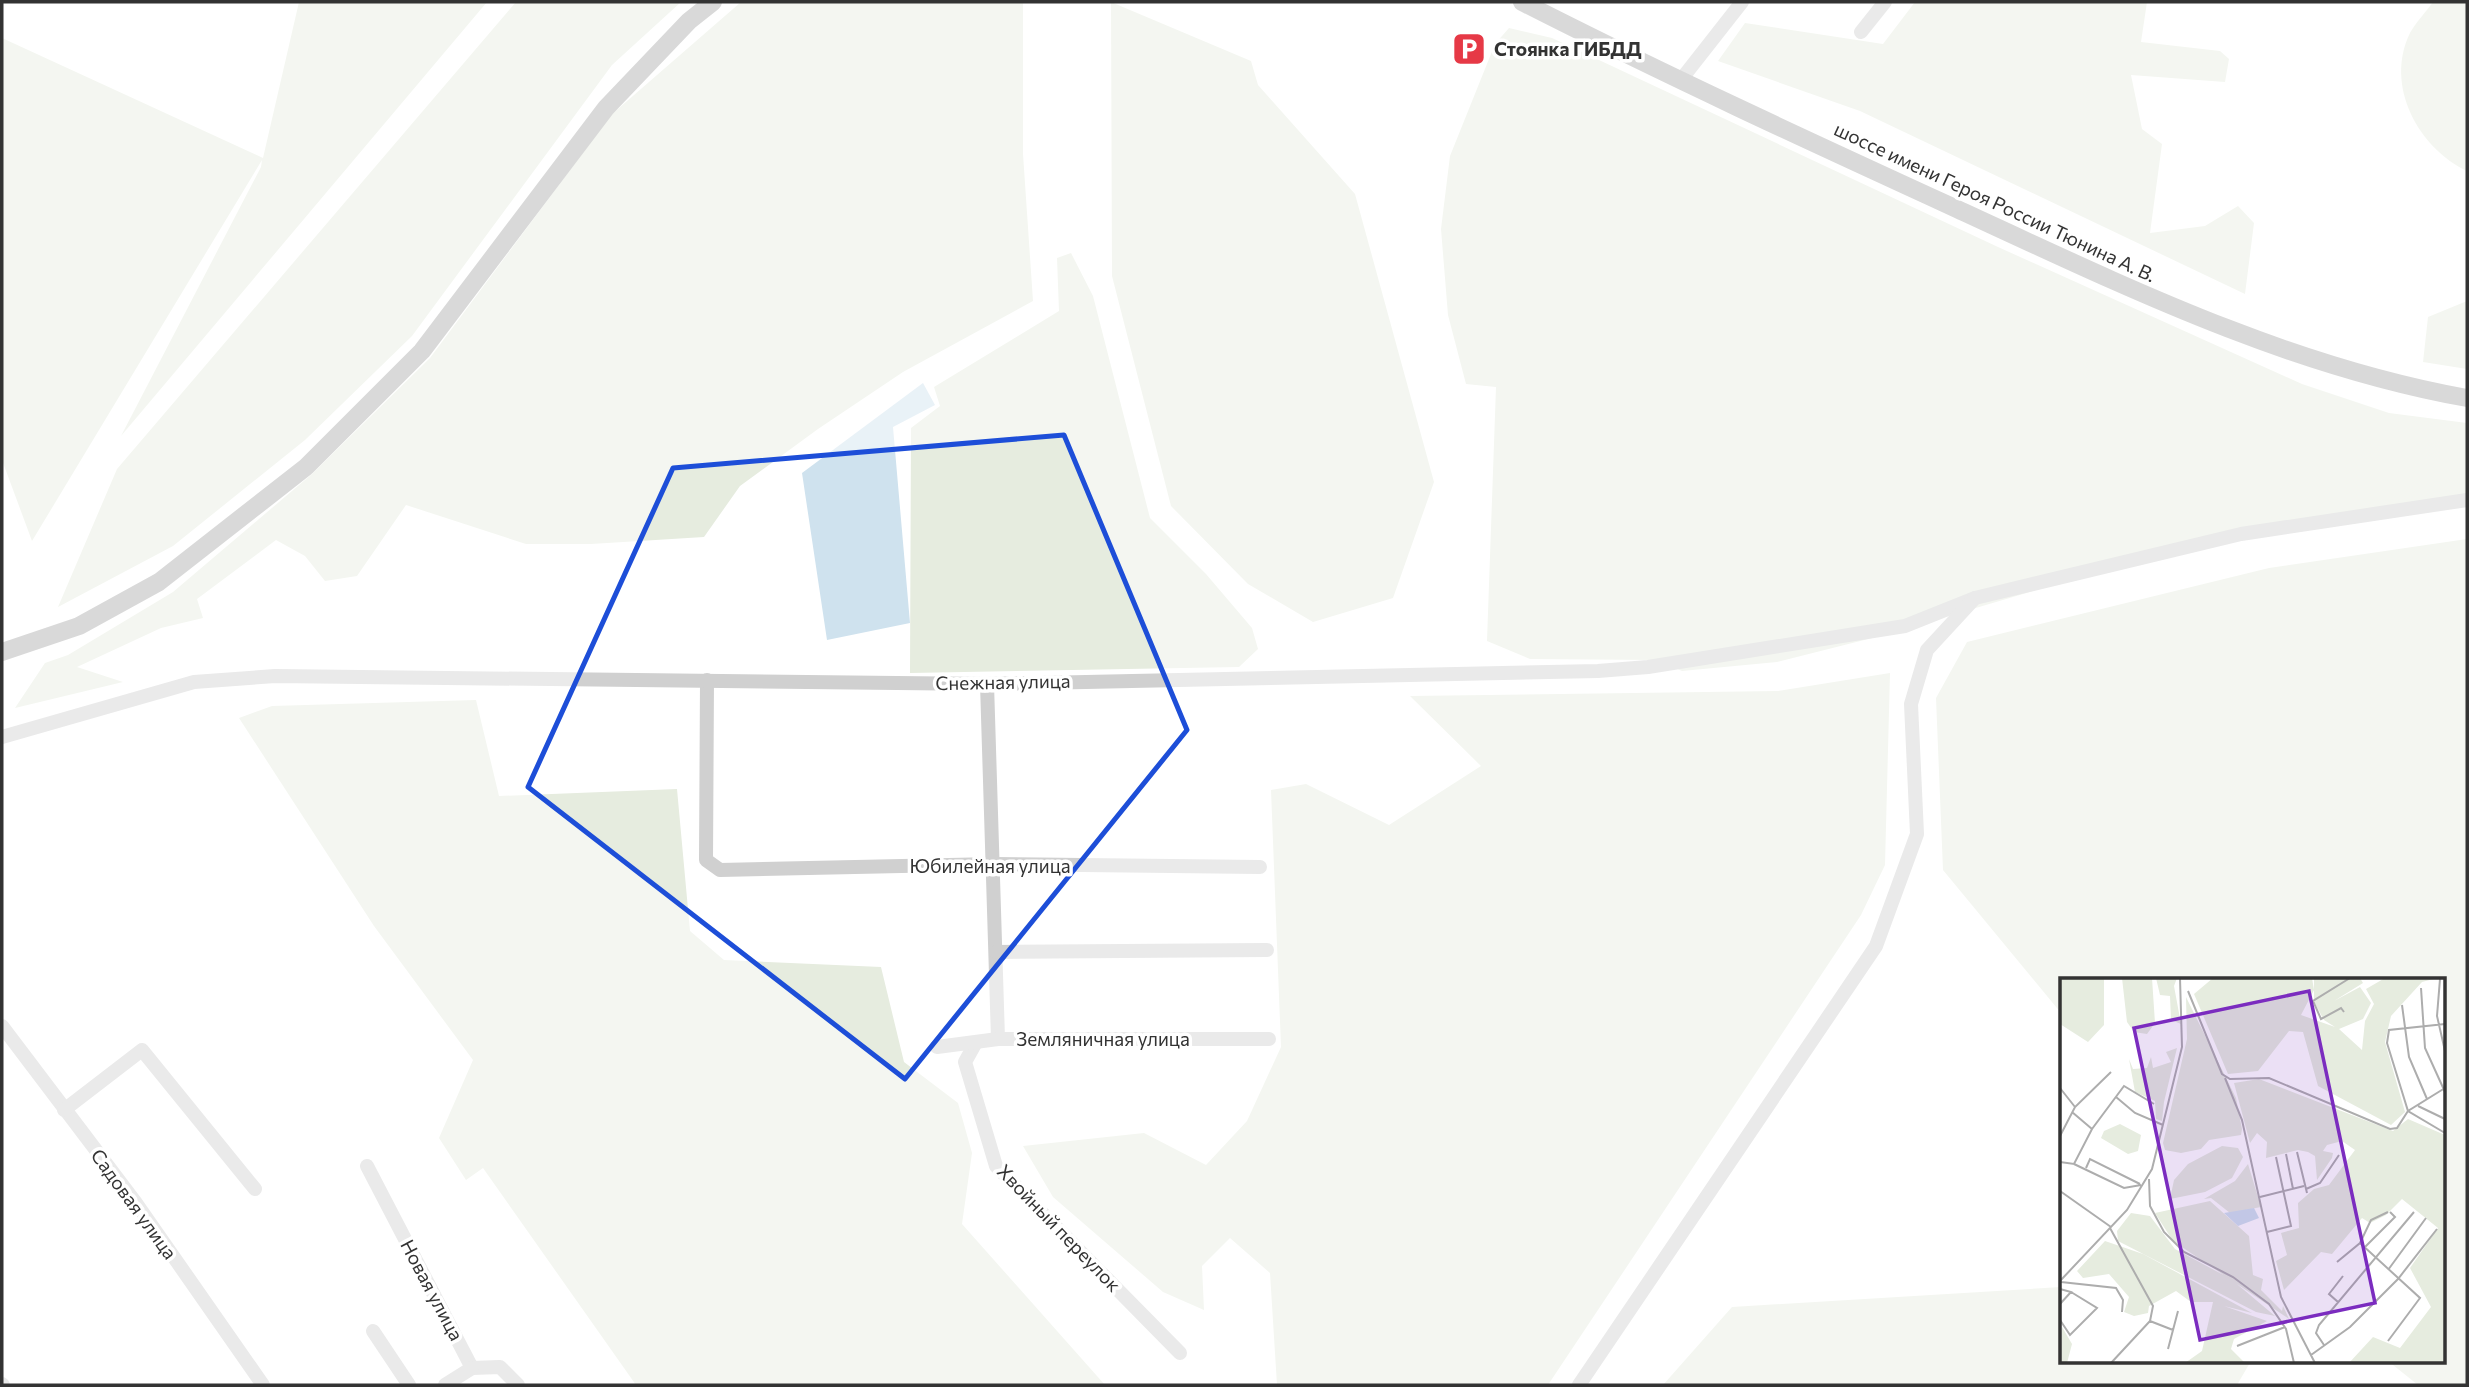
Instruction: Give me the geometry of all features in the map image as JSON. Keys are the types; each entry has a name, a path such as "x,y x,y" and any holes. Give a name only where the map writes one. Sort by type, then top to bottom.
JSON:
{"main road":[{"path":"2,652 79,626 159,582 306,467 422,351 606,108 689,21 713,2"},
{"name":"шоссе имени Героя России Тюнина А. В.","path":"1522,2 1680,81 2107,278 2250,338 2417,389 2467,398"}],"street":[{"path":"1680,81 1742,2"},
{"path":"1861,32 1885,2"},
{"name":"Снежная улица","path":"2,737 154,691 194,682 275,676 987,684 1648,667 1905,626 1975,598 2241,534 2467,500"},
{"path":"1579,1385 1876,946 1917,834 1911,704 1927,650 1975,598"},
{"name":"Юбилейная улица","path":"708,680 706,860 720,870 995,864 1260,867"},
{"path":"987,684 995,864 998,1039"},
{"path":"996,952 1267,950"},
{"name":"Садовая улица","path":"2,1026 136,1203 263,1385"},
{"name":"Земляничная улица","path":"937,1047 998,1039 1269,1040"},
{"name":"Хвойный переулок","path":"975,1044 965,1062 996,1166 1180,1353"},
{"path":"64,1110 142,1050 255,1189"},
{"name":"Новая улица","path":"367,1166 472,1368"},
{"path":"373,1331 409,1385"},
{"path":"445,1385 472,1368 500,1367 518,1385"}],"highlighted area":[{"path":"1064,435 1187,730 905,1079 528,787 673,468"}],"shaded area":[{"path":"299,2 487,2 121,436 261,167 262,160 32,541 2,460 2,38 263,158"},
{"path":"516,2 681,2 612,65 412,336 305,440 173,546 58,607 117,469"},
{"path":"741,2 1023,2 1023,154 1033,301 903,372 818,429 740,486 704,537 591,544 526,544 406,505 357,576 325,581 305,556 276,540 197,599 203,618 161,628 77,667 123,682 15,708 45,663 68,655 173,592 312,474 430,358 611,115"},
{"path":"1111,2 1251,61 1258,85 1355,194 1434,482 1393,598 1313,622 1248,584 1171,506 1112,276"},
{"path":"1915,2 2147,2 2141,42 2220,51 2229,59 2225,82 2131,75 2142,129 2162,144 2150,233 2205,226 2238,206 2254,223 2245,294 1860,111 1718,61 1745,23 1883,44"},
{"path":"2433,2 2467,2 2467,171 2434,147 2421,131 2404,94 2401,74 2403,53 2410,33"},
{"path":"1509,28 1552,38 1998,247 2302,384 2389,413 2467,423 2467,495 2239,530 1888,634 1777,662 1682,671 1658,660 1530,659 1487,641 1496,387 1466,384 1448,315 1441,229 1450,156 1495,44"},
{"path":"1071,253 1093,296 1150,518 1206,574 1252,628 1258,649 1239,667 910,673 911,428 940,406 934,387 1059,311 1057,258"},
{"path":"2467,301 2467,369 2423,362 2428,317"},
{"path":"2467,539 2467,1385 2418,1385 2389,1362 2444,1362 2444,978 2060,978 2060,1012 1943,870 1936,698 1967,642 2269,568"},
{"path":"1890,673 1885,865 1861,915 1548,1385 1277,1385 1270,1273 1230,1238 1202,1266 1204,1310 1163,1292 1053,1197 1023,1146 1144,1133 1206,1165 1247,1121 1281,1047 1271,790 1306,784 1389,825 1481,766 1410,696 1778,691"},
{"path":"476,700 499,796 677,789 690,931 724,960 881,967 904,1062 958,1103 972,1153 962,1224 1105,1385 636,1385 483,1168 466,1180 439,1138 473,1060 374,926 239,718 272,706"},
{"path":"2060,1287 2060,1362 2250,1362 2237,1385 1663,1385 1732,1307"}],"water":[{"path":"923,383 935,405 893,427 910,623 827,640 802,473"}],"place":[{"name":"Стоянка ГИБДД","path":"1469,49"}]}
